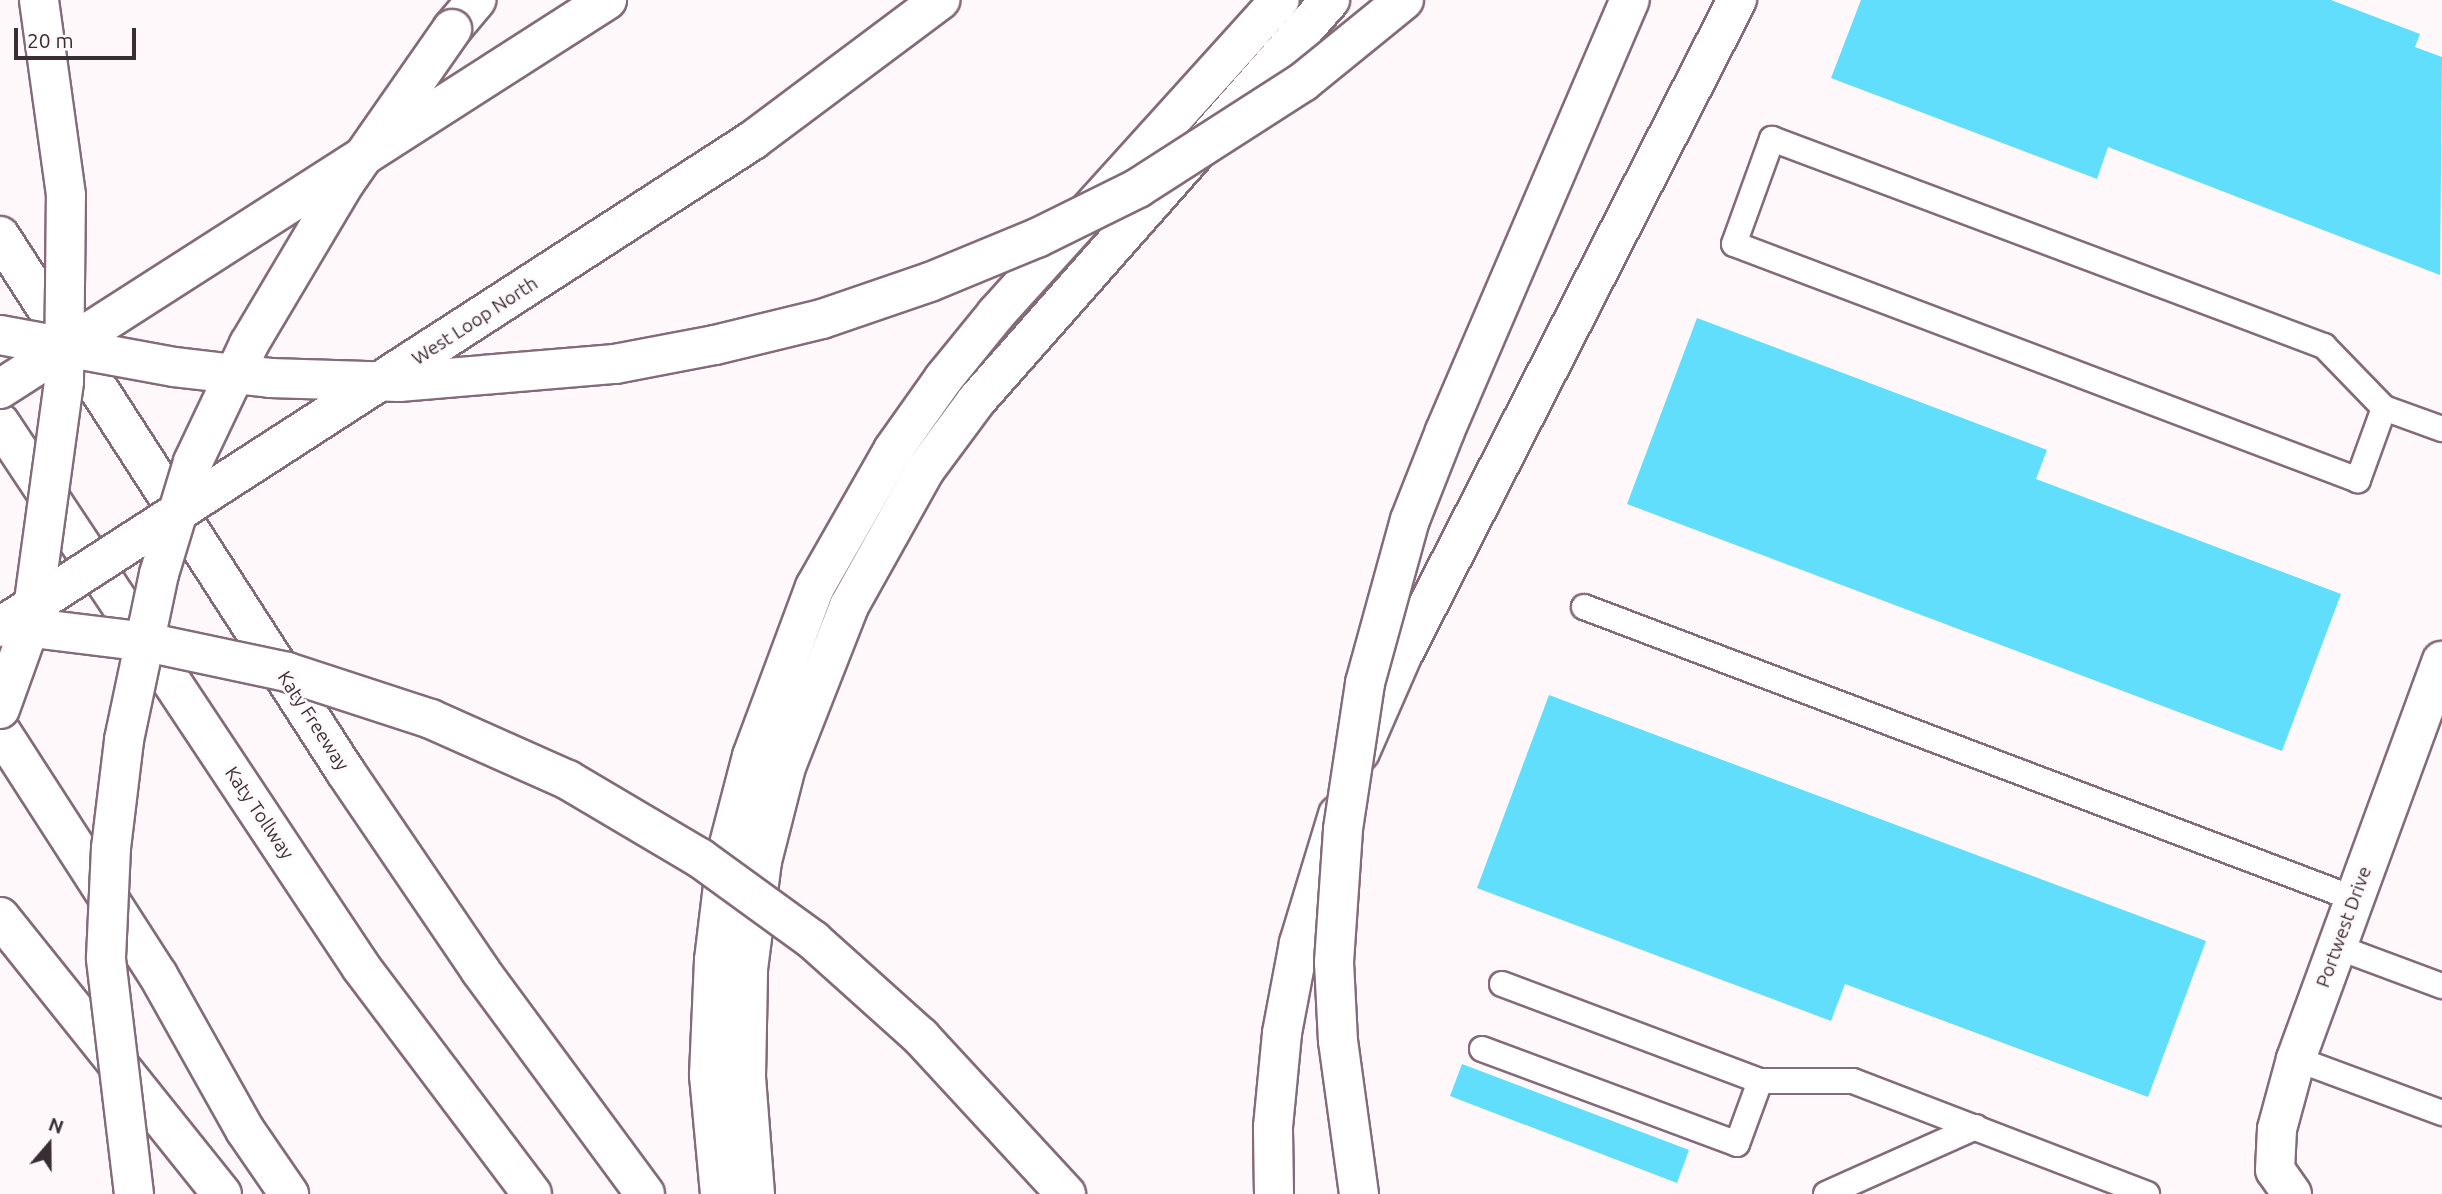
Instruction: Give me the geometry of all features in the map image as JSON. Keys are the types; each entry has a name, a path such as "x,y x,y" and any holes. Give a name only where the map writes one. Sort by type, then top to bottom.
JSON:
{"main road":[{"path":"0,709 31,623 64,380 66,195 38,0"},
{"path":"134,1194 106,958 111,848 124,740 159,573 193,462 249,344 344,184 452,29 476,0"},
{"path":"0,390 607,0"},
{"name":"West Loop North","path":"0,626 753,140 940,0"},
{"path":"720,1194 709,1075 714,960 727,852 752,756 815,587 893,450 996,314 1280,0"},
{"path":"755,1194 746,1077 748,969 762,861 786,767 818,680 881,543 925,470 1025,341 1331,0"},
{"path":"0,335 174,367 270,378 399,382 615,363 728,342 822,319 930,282 1037,238 1138,188 1303,82 1404,0"},
{"path":"1359,1194 1338,1041 1334,962 1343,829 1365,683 1396,567 1440,443 1630,0"},
{"path":"1274,1194 1273,1127 1281,1046 1298,943 1361,750 1402,656 1737,0"},
{"name":"Katy Freeway","path":"0,236 360,793 480,970 645,1194"},
{"path":"0,360 93,330"},
{"name":"Katy Tollway","path":"0,423 361,967 531,1194"},
{"path":"0,626 146,642 287,672 431,719 568,780 700,858 813,940 921,1037 1066,1194"},
{"name":"Portwest Drive","path":"2292,1194 2276,1170 2276,1143 2296,1059 2355,899 2434,707 2442,661"},
{"path":"0,730 158,975 245,1130 289,1194"},
{"path":"0,917 222,1194"}],"lane":[{"path":"2384,408 2358,480 1734,244 1772,139 2324,346 2384,408 2442,429"},
{"path":"1584,607 2355,899"},
{"path":"2337,947 2442,986"},
{"path":"1502,985 1760,1081 1853,1081 2147,1194"},
{"path":"1482,1049 1737,1144 1760,1081"},
{"path":"2296,1059 2442,1112"},
{"path":"1826,1194 1976,1127"}],"building":[{"path":"1861,0 2331,0 2420,34 2415,47 2442,57 2440,275 2108,147 2097,179 1831,78"},
{"path":"1697,318 2047,450 2036,479 2341,594 2282,751 1627,504"},
{"path":"1549,695 2206,941 2148,1097 1845,984 1831,1021 1477,888"},
{"path":"1462,1064 1689,1150 1677,1183 1450,1096"}]}
